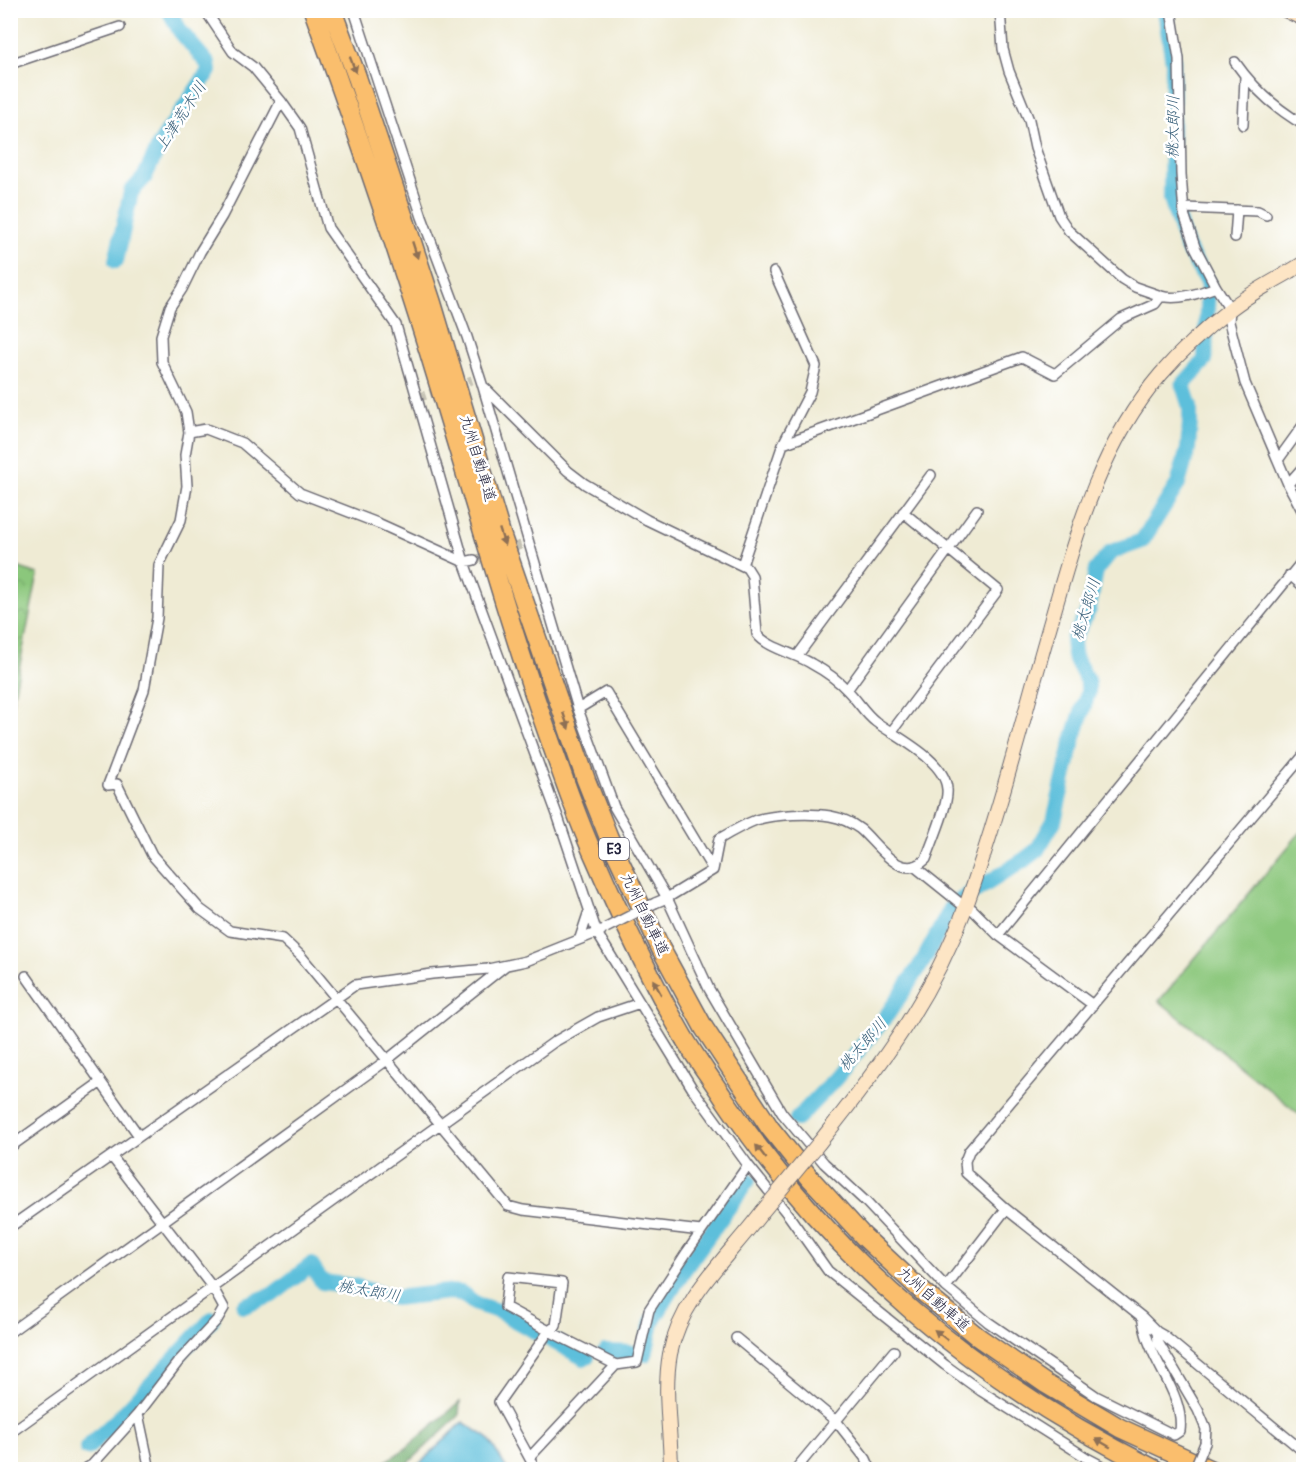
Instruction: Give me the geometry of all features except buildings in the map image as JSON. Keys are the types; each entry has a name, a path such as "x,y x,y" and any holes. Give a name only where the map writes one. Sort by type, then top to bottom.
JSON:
{"highway":[{"name":"九州自動車道","path":"313,10 399,255 516,641 574,806 594,856 641,958 686,1042 753,1141 794,1194 849,1253 911,1311 1035,1402 1112,1448 1155,1470"},
{"name":"九州自動車道","path":"332,10 357,77 432,303 502,537 586,780 609,838 661,949 704,1028 770,1128 810,1178 864,1237 924,1293 978,1337 1046,1384 1120,1428 1210,1470"}],"street":[{"path":"205,10 233,52 253,67 300,128 328,228 396,325 464,562 558,817 589,911 640,1003 692,1088 828,1270 972,1385 1110,1470"},
{"path":"354,10 422,217 467,337 525,544 578,709 614,807 668,898 709,989 782,1113 824,1163 866,1202 946,1287 988,1322 1096,1396 1174,1435 1180,1431 1178,1406 1150,1344 1142,1317"},
{"path":"1000,10 1003,50 1008,71 1029,120 1035,148 1059,216 1069,231 1122,279 1135,287 1166,298"},
{"path":"1171,10 1179,59 1181,174 1184,208 1195,247 1230,309 1229,322 1245,383 1288,484 1304,514"},
{"path":"1285,10 1304,19"},
{"path":"10,64 120,27"},
{"path":"1235,62 1245,77 1280,111 1304,125"},
{"path":"1243,125 1245,77"},
{"path":"281,101 222,216 170,307 161,336 162,362 186,412 189,432 185,455 187,486 181,520 159,565 157,618 144,690 108,785 117,784 152,855 200,909 230,931 283,939 301,956 508,1206 523,1210 701,1232"},
{"path":"1184,208 1258,211 1266,214"},
{"path":"1235,237 1236,210"},
{"path":"671,1470 668,1385 670,1354 680,1323 707,1280 819,1143 900,1037 944,959 965,907 996,815 1060,590 1086,506 1100,471 1129,418 1159,376 1179,355 1230,309 1304,263"},
{"path":"742,565 783,444 810,392 816,366 774,272"},
{"path":"783,444 1022,357 1055,374 1121,319 1155,304 1161,296 1166,298 1201,293 1216,287"},
{"path":"10,1227 355,985 526,961 601,931 668,898 713,870 719,839 739,827 758,820 776,817 830,816 847,821 860,829 891,861 914,866 920,865 926,859 948,787 933,763 911,744 875,721 847,690 825,671 761,640 757,634 752,576 742,565 646,520 585,484 568,471 478,382"},
{"path":"1278,460 1304,424"},
{"path":"189,432 206,429 242,443 300,493 372,521 464,562 474,560"},
{"path":"1288,484 1304,466"},
{"path":"798,656 931,475"},
{"path":"847,690 977,510"},
{"path":"892,731 998,590 903,512"},
{"path":"998,935 1304,560"},
{"path":"1290,575 1304,587"},
{"path":"578,709 606,692 713,870"},
{"path":"1304,755 969,1150 965,1161 966,1173 1006,1209 1142,1317 1157,1332 1304,1452"},
{"path":"914,866 965,907 972,909 998,935 1093,1005"},
{"path":"580,938 589,911"},
{"path":"10,1332 387,1060 507,965"},
{"path":"26,976 139,1136"},
{"path":"10,1433 554,1042 598,1017 640,1003"},
{"path":"10,1147 101,1082"},
{"path":"83,1470 92,1465 138,1414 177,1362 217,1320 224,1308 213,1288 112,1157"},
{"path":"536,1470 499,1402 549,1331 556,1326 562,1283 508,1277 505,1307 549,1331 616,1365 637,1362 649,1310 748,1165"},
{"path":"946,1287 1006,1209"},
{"path":"1157,1332 1158,1342 1198,1410 1206,1429 1205,1443 1194,1470"},
{"path":"736,1338 837,1422 866,1459 871,1470"},
{"path":"795,1470 894,1351"},
{"path":"530,1457 616,1365"},
{"path":"138,1414 150,1470"}],"green space":[{"path":"10,565 38,574 11,709"},
{"path":"1303,829 1303,1117 1159,1001"},
{"path":"460,1402 459,1416 402,1469 374,1469 405,1449"}],"water":[{"path":"463,1422 488,1438 507,1469 414,1469"}],"waterway":[{"name":"上津荒木川","path":"116,261 131,192 144,178 161,142 209,71 208,64 180,31 169,10"},
{"name":"桃太郎川","path":"797,1119 836,1078 887,1015 922,963 953,905 1037,850 1054,821 1073,740 1088,693 1088,682 1074,656 1073,640 1089,609 1096,570 1111,552 1142,541 1178,484 1188,449 1190,422 1190,407 1183,385 1205,360 1208,284 1186,246 1171,198 1173,62 1165,10"},
{"name":"桃太郎川","path":"645,1354 652,1322 683,1271 748,1180"},
{"name":"桃太郎川","path":"244,1306 272,1295 311,1265 322,1282 354,1286 395,1298 448,1292 461,1293 476,1304 498,1311 540,1334"},
{"name":"桃太郎川","path":"87,1448 123,1414 212,1319"},
{"name":"桃太郎川","path":"549,1339 584,1358 587,1357"},
{"name":"桃太郎川","path":"605,1352 633,1353"}],"tunnel":[{"path":"417,398 472,380"},
{"path":"474,560 521,545"}]}
